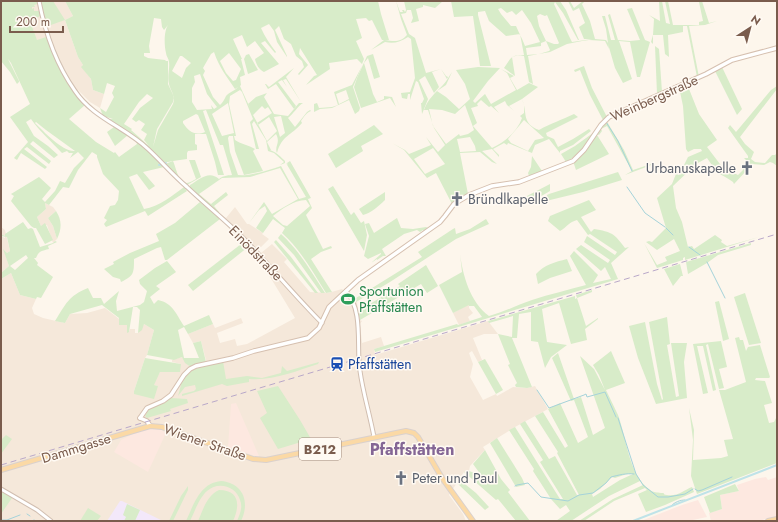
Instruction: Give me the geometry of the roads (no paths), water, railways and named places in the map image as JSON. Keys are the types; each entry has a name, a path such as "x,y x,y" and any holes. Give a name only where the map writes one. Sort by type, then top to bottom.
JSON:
{"main road":[{"name":"Weinbergstraße","path":"140,418 147,408 163,401 171,395 184,374 190,369 201,364 304,340 310,336 319,328 326,310 346,291 366,274 440,222 454,204 469,195 492,186 519,182 573,161 584,150 600,125 609,117 706,74 732,60 777,48"},
{"name":"Wiener Straße","path":"140,418 147,421 149,426 162,427 253,459 262,460 374,437"},
{"name":"Dammgasse","path":"1,470 149,426"},
{"name":"B212","path":"374,437 403,431 414,433 418,436 451,491 473,521"},
{"path":"768,521 777,519"}],"street":[{"name":"Einödstraße","path":"39,1 50,42 65,74 77,94 93,111 129,133 148,149 186,187 244,239 322,323"},
{"path":"346,291 354,302 357,320 360,372 374,437"},
{"path":"1,489 51,521"}],"waterway":[{"path":"606,122 618,141 632,171"},
{"path":"159,165 166,163"},
{"path":"627,187 645,213 665,227"},
{"path":"666,228 673,235"},
{"path":"689,247 700,255"},
{"path":"707,262 725,298"},
{"path":"537,390 549,408 586,394 587,397 605,392 616,417"},
{"path":"618,418 636,474 643,485 658,497 685,494 693,489"},
{"path":"633,521 777,465"},
{"path":"515,486 528,483 541,497 568,501 579,495 593,493 611,477 634,474"},
{"path":"695,489 698,491 702,490 732,477"},
{"path":"671,506 674,503 685,500"},
{"path":"1,520 7,520 20,515"}],"railway":[{"path":"1,465 777,234"}],"place":[{"name":"Urbanuskapelle","path":"747,168"},
{"name":"Bründlkapelle","path":"457,199"},
{"name":"Sportunion Pfaffstätten","path":"348,299"},
{"name":"Pfaffstätten","path":"337,364"},
{"name":"Peter und Paul","path":"401,478"}],"district":[{"name":"Pfaffstätten","path":"412,449"}]}
